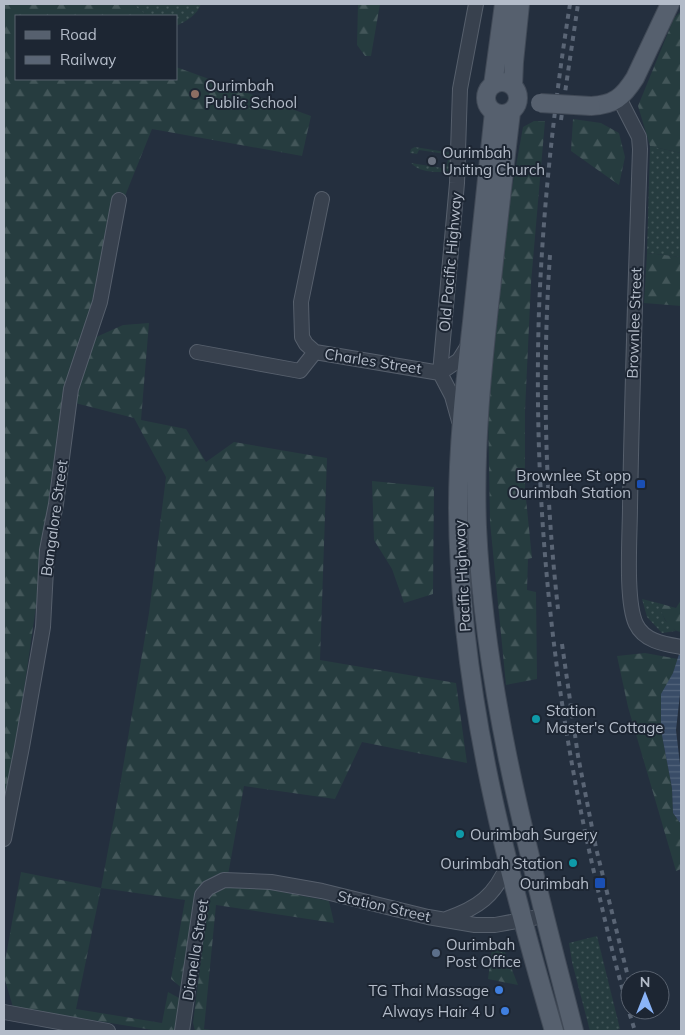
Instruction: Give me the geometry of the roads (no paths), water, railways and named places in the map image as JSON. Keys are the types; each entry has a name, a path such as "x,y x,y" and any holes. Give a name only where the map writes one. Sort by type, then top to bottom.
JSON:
{"main road":[{"path":"504,4 493,85 486,98 487,103 506,111 540,102 605,106 619,98 628,90 635,78 670,4"},
{"path":"506,111 519,100 515,88 514,62 520,4"},
{"path":"493,85 504,82 540,102"},
{"name":"Pacific Highway","path":"506,111 469,344 460,430 459,541 467,659 477,725 522,920 554,1031"},
{"name":"Pacific Highway","path":"506,111 482,364 477,451 477,526 484,623 508,762 544,916 574,1031"}],"street":[{"name":"Old Pacific Highway","path":"440,372 457,183 460,88 476,4"},
{"name":"Brownlee Street","path":"619,98 633,124 640,148 632,363 630,560 632,607 636,624 641,631 655,641 678,647"},
{"path":"316,352 302,338 301,302 322,199"},
{"name":"Bangalore Street","path":"4,839 43,627 47,550 56,504 71,390 100,302 119,200"},
{"name":"Charles Street","path":"197,352 300,371 316,352 440,372 459,360 469,344"},
{"name":"Charles Street","path":"440,372 455,406 460,430"},
{"path":"445,920 461,914 482,902 496,888 508,864"},
{"name":"Station Street","path":"224,880 271,882 445,920 488,925 544,916"},
{"name":"Dianella Street","path":"182,1031 202,895 208,888 224,880"},
{"path":"4,1012 108,1031"}],"water":[{"path":"681,648 681,685 676,730 681,773 681,824 673,813 672,788 661,730 661,694 673,673"}],"railway":[{"path":"570,4 550,156 543,233 538,379 542,517 555,655 577,792 606,924 622,989 635,1031"},
{"path":"561,120 578,4"},
{"path":"550,255 546,343 546,432 550,521 558,609"},
{"path":"562,644 578,756 596,848 626,970"}],"place":[{"name":"Ourimbah Public School","path":"195,94"},
{"name":"Ourimbah Uniting Church","path":"432,161"},
{"name":"Brownlee St opp Ourimbah Station","path":"641,484"},
{"name":"Station Master's Cottage","path":"536,719"},
{"name":"Ourimbah Surgery","path":"460,834"},
{"name":"Ourimbah Station","path":"573,863"},
{"name":"Ourimbah","path":"600,883"},
{"name":"Ourimbah Post Office","path":"436,953"},
{"name":"TG Thai Massage","path":"499,990"},
{"name":"Always Hair 4 U","path":"505,1011"}]}
